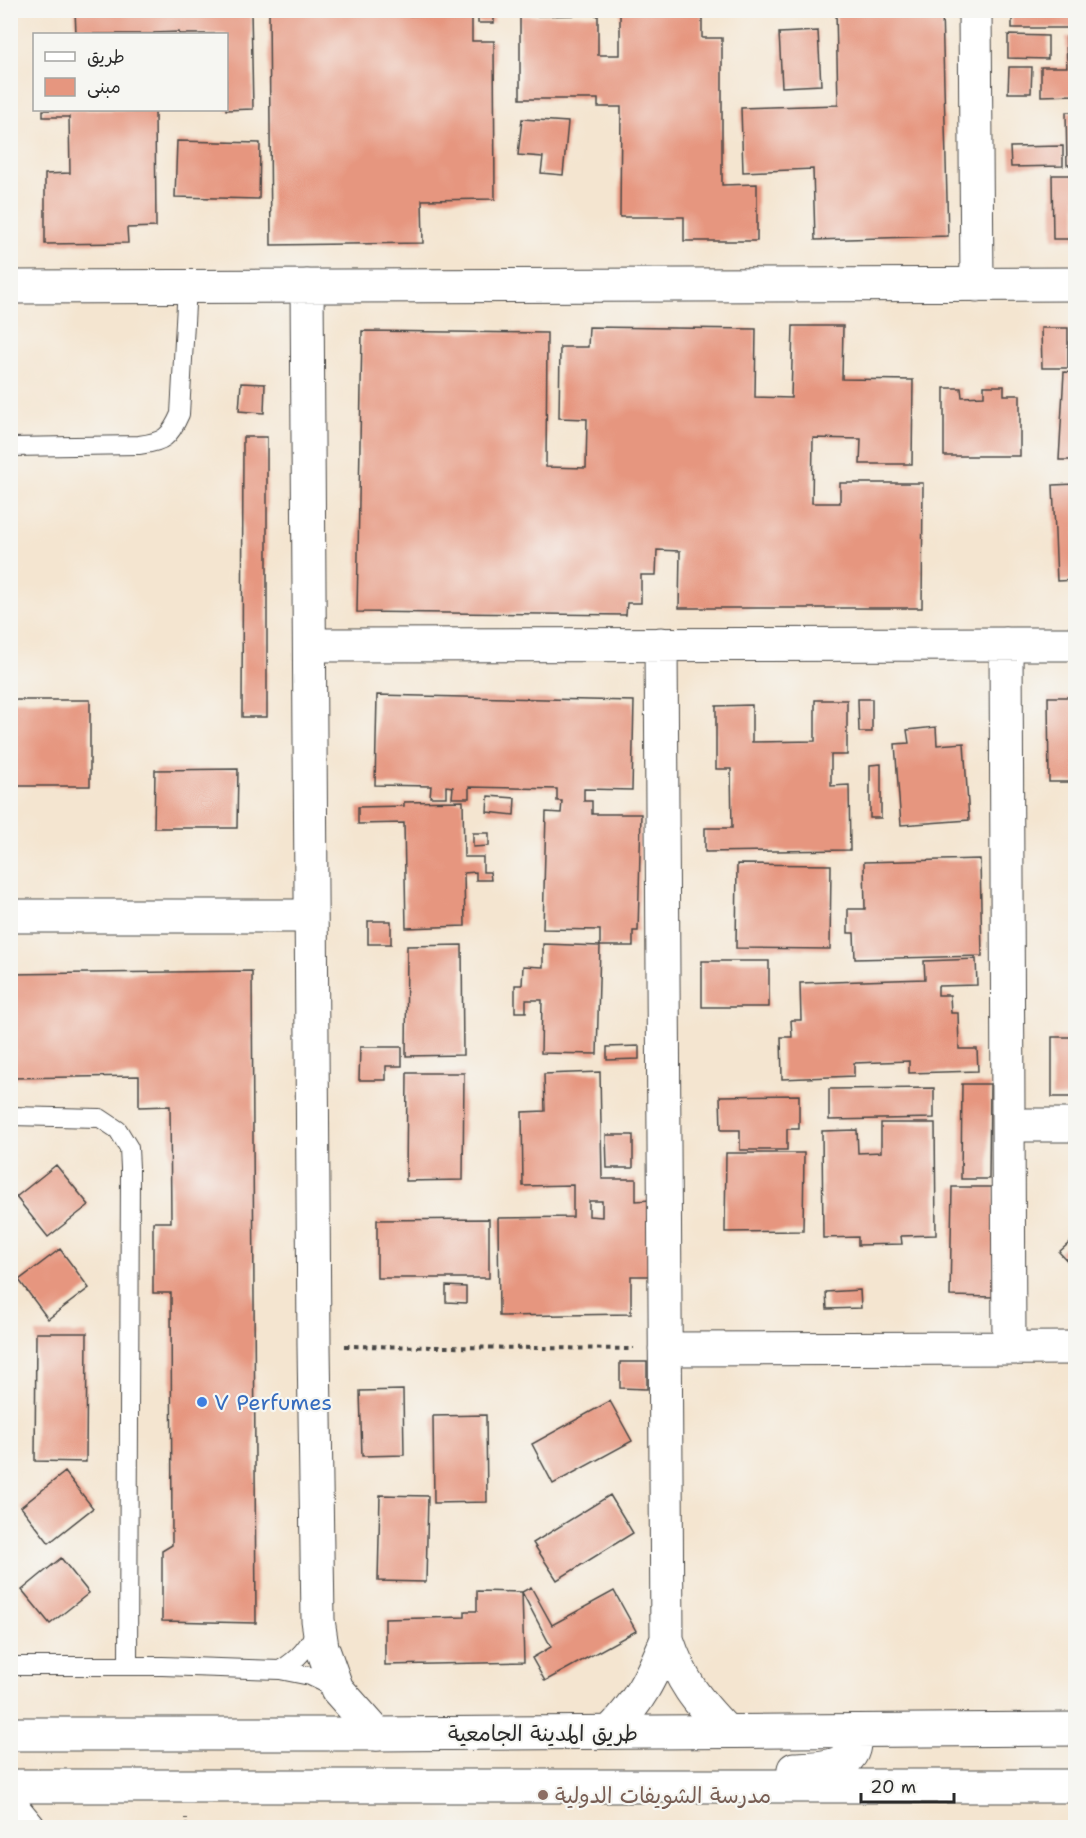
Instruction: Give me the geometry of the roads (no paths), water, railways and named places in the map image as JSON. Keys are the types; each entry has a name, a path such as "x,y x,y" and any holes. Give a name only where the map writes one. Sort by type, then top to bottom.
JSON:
{"street":[{"path":"975,10 977,285"},
{"path":"10,287 1076,284"},
{"path":"307,286 318,1620 322,1647 337,1689 376,1734"},
{"path":"661,644 667,1640 677,1667 690,1690 726,1731"},
{"path":"1006,644 1009,1348"},
{"path":"310,645 1076,644"},
{"path":"10,916 311,916"},
{"path":"1009,1125 1076,1125"},
{"path":"665,1349 1076,1348"},
{"path":"610,1732 645,1690 667,1640"},
{"name":"طريق المدينة الجامعية","path":"10,1734 1076,1730"},
{"path":"732,1786 766,1773 839,1763 849,1756 854,1747 852,1731"},
{"path":"10,1786 1076,1786"},
{"path":"10,1805 29,1827"}],"lane":[{"path":"10,447 139,445 158,442 172,431 180,414 187,286"},
{"path":"10,1116 100,1118 118,1130 129,1148 129,1666"},
{"path":"280,1670 294,1661 305,1649 313,1636 318,1620"},
{"path":"10,1666 280,1670 310,1676 337,1689"}],"place":[{"name":"V Perfumes","path":"202,1402"},
{"name":"مدرسة الشويفات الدولية","path":"543,1795"}]}
